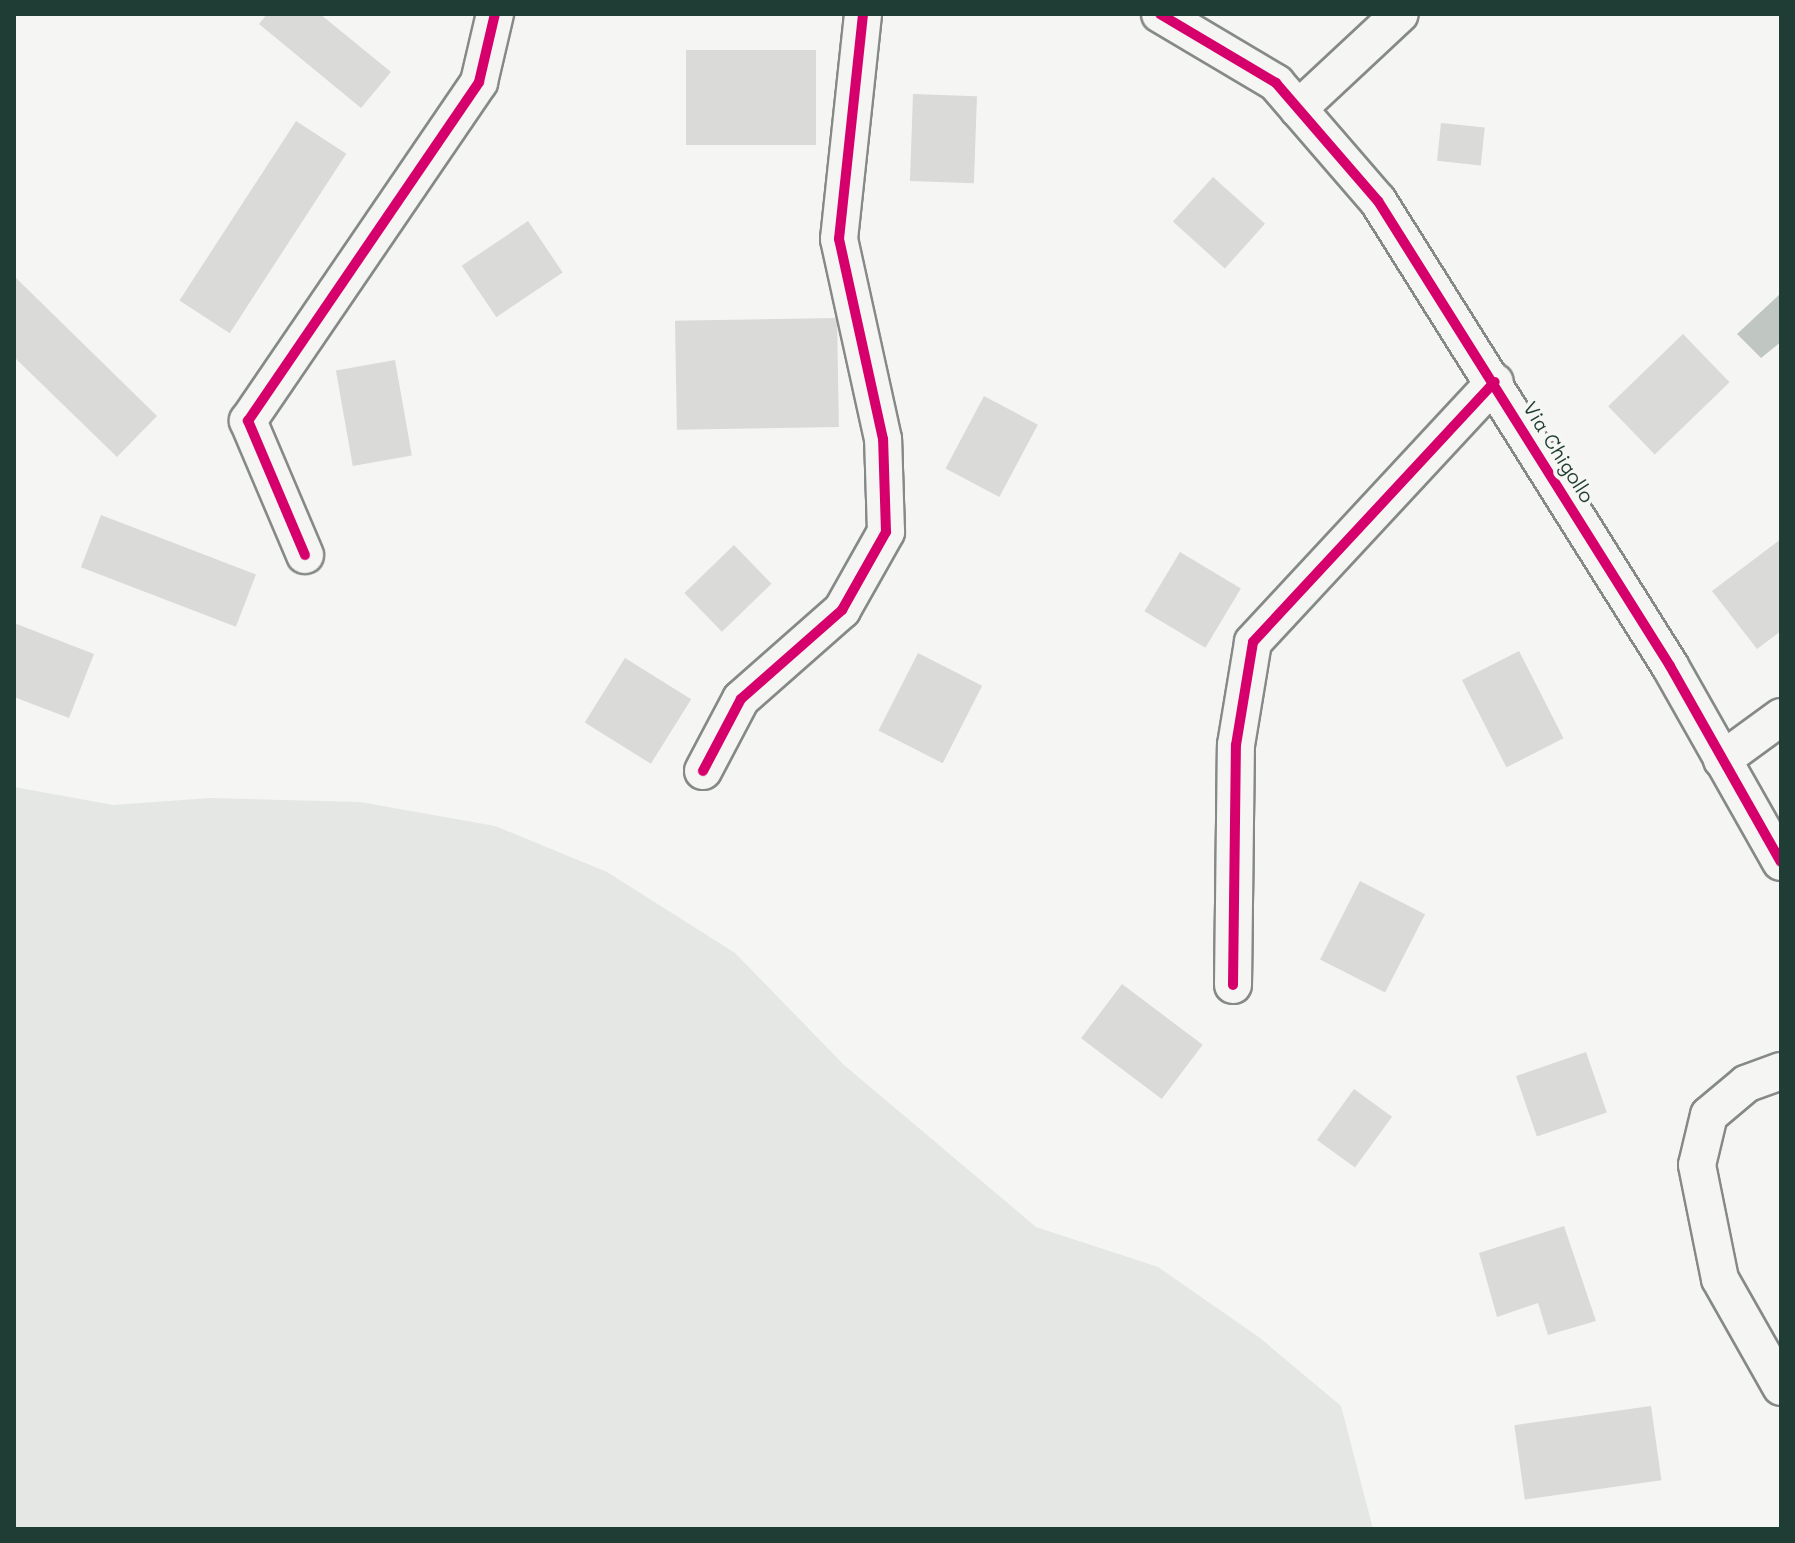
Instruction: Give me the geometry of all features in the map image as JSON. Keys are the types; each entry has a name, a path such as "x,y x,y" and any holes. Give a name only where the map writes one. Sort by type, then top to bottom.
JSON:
{"street":[{"path":"305,555 248,421 479,82 495,14"},
{"path":"703,771 741,699 842,610 886,532 883,439 839,239 863,14"},
{"name":"Via Chigollo","path":"1160,14 1287,96 1378,201 1495,382 1670,666 1781,862"},
{"path":"1287,96 1400,14"},
{"path":"1233,985 1236,745 1253,642 1495,382"},
{"path":"1722,760 1781,717"},
{"path":"1781,1071 1746,1084 1709,1115 1697,1165 1720,1279 1781,1387"}],"shaded area":[{"path":"1781,293 1781,342 1761,358 1737,334"},
{"path":"14,787 113,805 211,798 360,802 495,826 607,872 735,953 844,1065 1036,1227 1158,1267 1260,1338 1341,1406 1373,1529 14,1529"}],"building":[{"path":"267,14 320,14 391,72 361,108 259,24"},
{"path":"686,50 816,50 816,145 686,145"},
{"path":"913,94 977,96 974,183 910,181"},
{"path":"296,121 346,154 230,333 179,300"},
{"path":"1441,123 1485,128 1481,165 1437,161"},
{"path":"1213,177 1265,224 1225,268 1173,222"},
{"path":"528,221 563,272 496,317 462,266"},
{"path":"14,276 157,416 117,457 14,357"},
{"path":"837,318 839,427 677,430 675,321"},
{"path":"1683,334 1730,382 1655,454 1608,406"},
{"path":"395,360 412,456 353,466 336,370"},
{"path":"984,396 1038,425 999,497 946,468"},
{"path":"101,515 256,574 236,627 81,567"},
{"path":"1781,539 1781,631 1757,649 1712,591"},
{"path":"734,545 772,584 722,632 684,593"},
{"path":"1180,552 1241,589 1205,648 1144,611"},
{"path":"14,623 94,654 69,718 14,697"},
{"path":"1519,651 1563,738 1506,767 1462,680"},
{"path":"918,653 982,686 943,763 879,731"},
{"path":"625,658 691,699 651,764 585,722"},
{"path":"1360,881 1425,914 1385,993 1320,959"},
{"path":"1122,984 1203,1045 1162,1099 1081,1038"},
{"path":"1586,1052 1607,1113 1537,1137 1516,1076"},
{"path":"1354,1089 1392,1117 1355,1168 1317,1140"},
{"path":"1564,1226 1596,1321 1548,1335 1538,1303 1497,1317 1479,1253"},
{"path":"1651,1406 1661,1480 1525,1499 1514,1425"}],"cycle path":[{"path":"305,555 248,421 479,82 495,14"},
{"path":"703,771 741,699 842,610 886,532 883,439 839,239 863,14"},
{"path":"1160,14 1276,83 1378,201 1670,666 1781,862"},
{"path":"1233,985 1236,745 1253,642 1495,382"}]}
